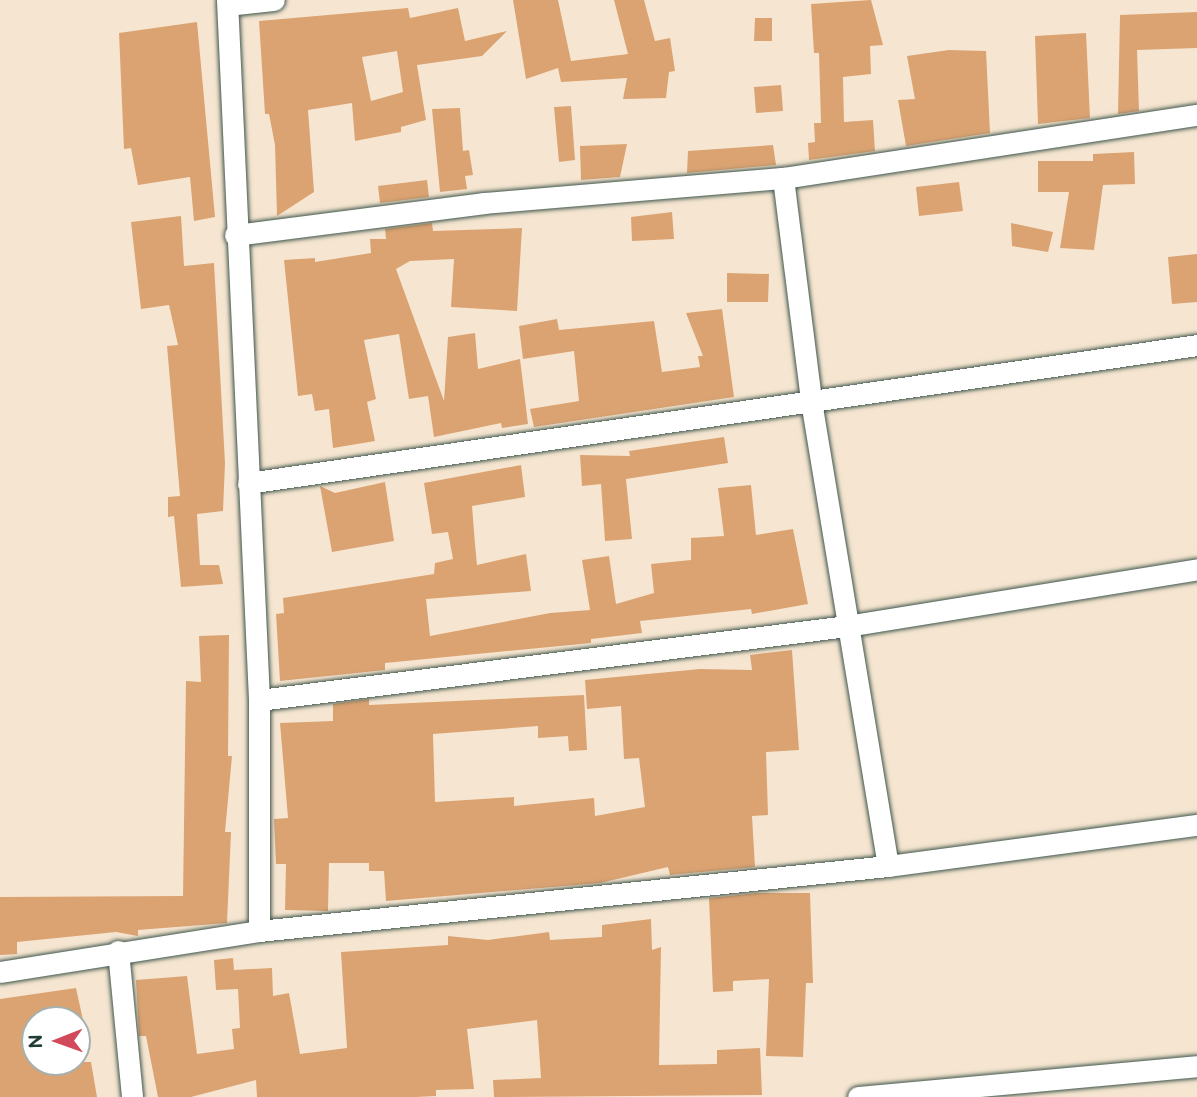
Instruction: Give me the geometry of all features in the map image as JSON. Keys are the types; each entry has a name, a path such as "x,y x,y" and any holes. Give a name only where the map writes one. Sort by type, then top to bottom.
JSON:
{"street":[{"path":"260,931 259,700 235,235 228,3 274,0"},
{"path":"235,235 484,203 783,178 1197,115"},
{"path":"783,178 811,401 888,866"},
{"path":"248,483 1197,345"},
{"path":"259,700 847,626 1197,569"},
{"path":"0,972 118,951 260,931 888,866 1197,825"},
{"path":"118,951 132,1097"},
{"path":"858,1097 1197,1066"}],"building":[{"path":"513,0 558,0 571,61 628,54 614,0 644,0 655,41 670,38 675,71 669,72 666,98 623,99 627,78 561,82 558,68 526,79"},
{"path":"871,0 883,45 870,46 871,74 843,77 844,122 873,120 875,151 809,160 808,143 815,142 814,123 821,123 819,53 814,53 811,4"},
{"path":"408,8 410,18 458,8 465,41 507,31 482,56 417,65 426,120 401,127 401,132 355,141 352,103 308,110 314,192 277,216 275,145 269,114 265,114 259,21","holes":["397,51 403,92 371,101 362,57"]},
{"path":"1197,12 1197,48 1137,50 1139,111 1118,114 1120,15"},
{"path":"755,18 772,18 772,41 754,41"},
{"path":"197,22 215,217 194,221 190,177 138,185 131,148 124,149 119,33"},
{"path":"1086,33 1090,118 1038,124 1035,36"},
{"path":"949,50 986,51 990,133 906,146 898,100 915,99 907,56"},
{"path":"781,85 783,111 756,113 754,87"},
{"path":"571,106 575,160 559,162 554,107"},
{"path":"460,108 463,151 469,150 473,175 465,176 467,189 440,192 432,109"},
{"path":"627,144 620,177 581,180 580,146"},
{"path":"773,145 776,165 687,173 688,151"},
{"path":"1134,152 1135,184 1103,185 1094,250 1060,248 1069,192 1038,192 1038,161 1093,161 1093,154"},
{"path":"427,180 429,197 380,203 378,186"},
{"path":"959,182 963,211 919,216 916,187"},
{"path":"672,212 674,239 632,241 631,217"},
{"path":"181,216 184,266 214,263 225,463 223,511 197,514 200,565 219,565 223,584 181,587 174,516 168,517 168,497 180,496 167,346 178,345 169,305 141,309 131,222"},
{"path":"432,223 433,231 522,228 517,311 451,307 454,259 410,261 396,269 444,401 448,337 475,333 478,369 520,359 528,424 502,428 501,423 434,437 428,396 409,399 399,334 364,340 376,399 367,402 375,441 333,448 329,409 315,411 312,394 298,396 284,260 315,258 315,262 371,253 370,239 386,239 385,229"},
{"path":"1011,223 1053,232 1048,252 1012,246"},
{"path":"1197,254 1197,302 1172,304 1168,257"},
{"path":"727,273 769,274 768,302 727,302"},
{"path":"722,309 734,397 534,427 530,409 579,401 574,351 523,359 519,326 557,319 559,330 654,321 662,372 700,367 698,356 703,356 686,313"},
{"path":"724,437 728,463 626,479 632,539 605,541 601,484 582,486 580,455 630,456 629,451"},
{"path":"521,465 525,497 472,506 475,544 477,565 526,554 531,591 426,599 430,636 550,613 590,610 582,560 609,556 616,604 654,593 651,564 691,560 691,538 724,536 718,488 751,485 756,535 793,529 808,604 752,614 751,609 640,621 642,633 591,639 591,643 385,663 385,670 280,681 276,614 284,613 283,598 434,574 435,563 453,559 448,532 432,534 424,483"},
{"path":"385,482 394,541 332,552 320,486 335,493"},
{"path":"229,635 228,756 232,756 225,832 231,832 227,923 138,930 138,936 116,932 17,942 17,954 0,955 0,897 183,896 186,681 201,682 199,636"},
{"path":"792,650 799,750 766,752 768,815 752,816 755,867 670,875 668,867 600,883 386,901 384,871 369,871 369,863 329,863 328,911 285,910 286,864 276,864 274,819 288,818 280,723 333,721 333,704 369,699 369,705 584,695 587,750 569,751 568,736 538,738 538,726 433,734 435,802 514,797 514,806 594,798 595,816 645,807 639,758 624,759 621,706 587,709 585,680 700,669 752,670 750,655"},
{"path":"757,893 810,893 813,983 806,983 803,1057 766,1056 769,979 733,981 733,991 713,992 709,898"},
{"path":"651,919 652,950 661,947 659,1065 717,1064 717,1050 760,1048 762,1095 494,1097 493,1080 541,1078 537,1020 467,1029 474,1089 436,1090 436,1096 416,1097 257,1097 256,1080 191,1097 158,1097 146,1036 139,1036 136,980 187,976 197,1054 234,1049 232,1029 240,1028 238,989 216,990 214,960 233,958 234,970 272,968 273,996 289,993 300,1054 347,1048 341,952 448,945 448,936 488,940 549,932 550,940 602,937 602,925"},
{"path":"76,988 80,1006 21,1006 21,1076 91,1076 91,1062 97,1097 0,1097 0,999"}]}
